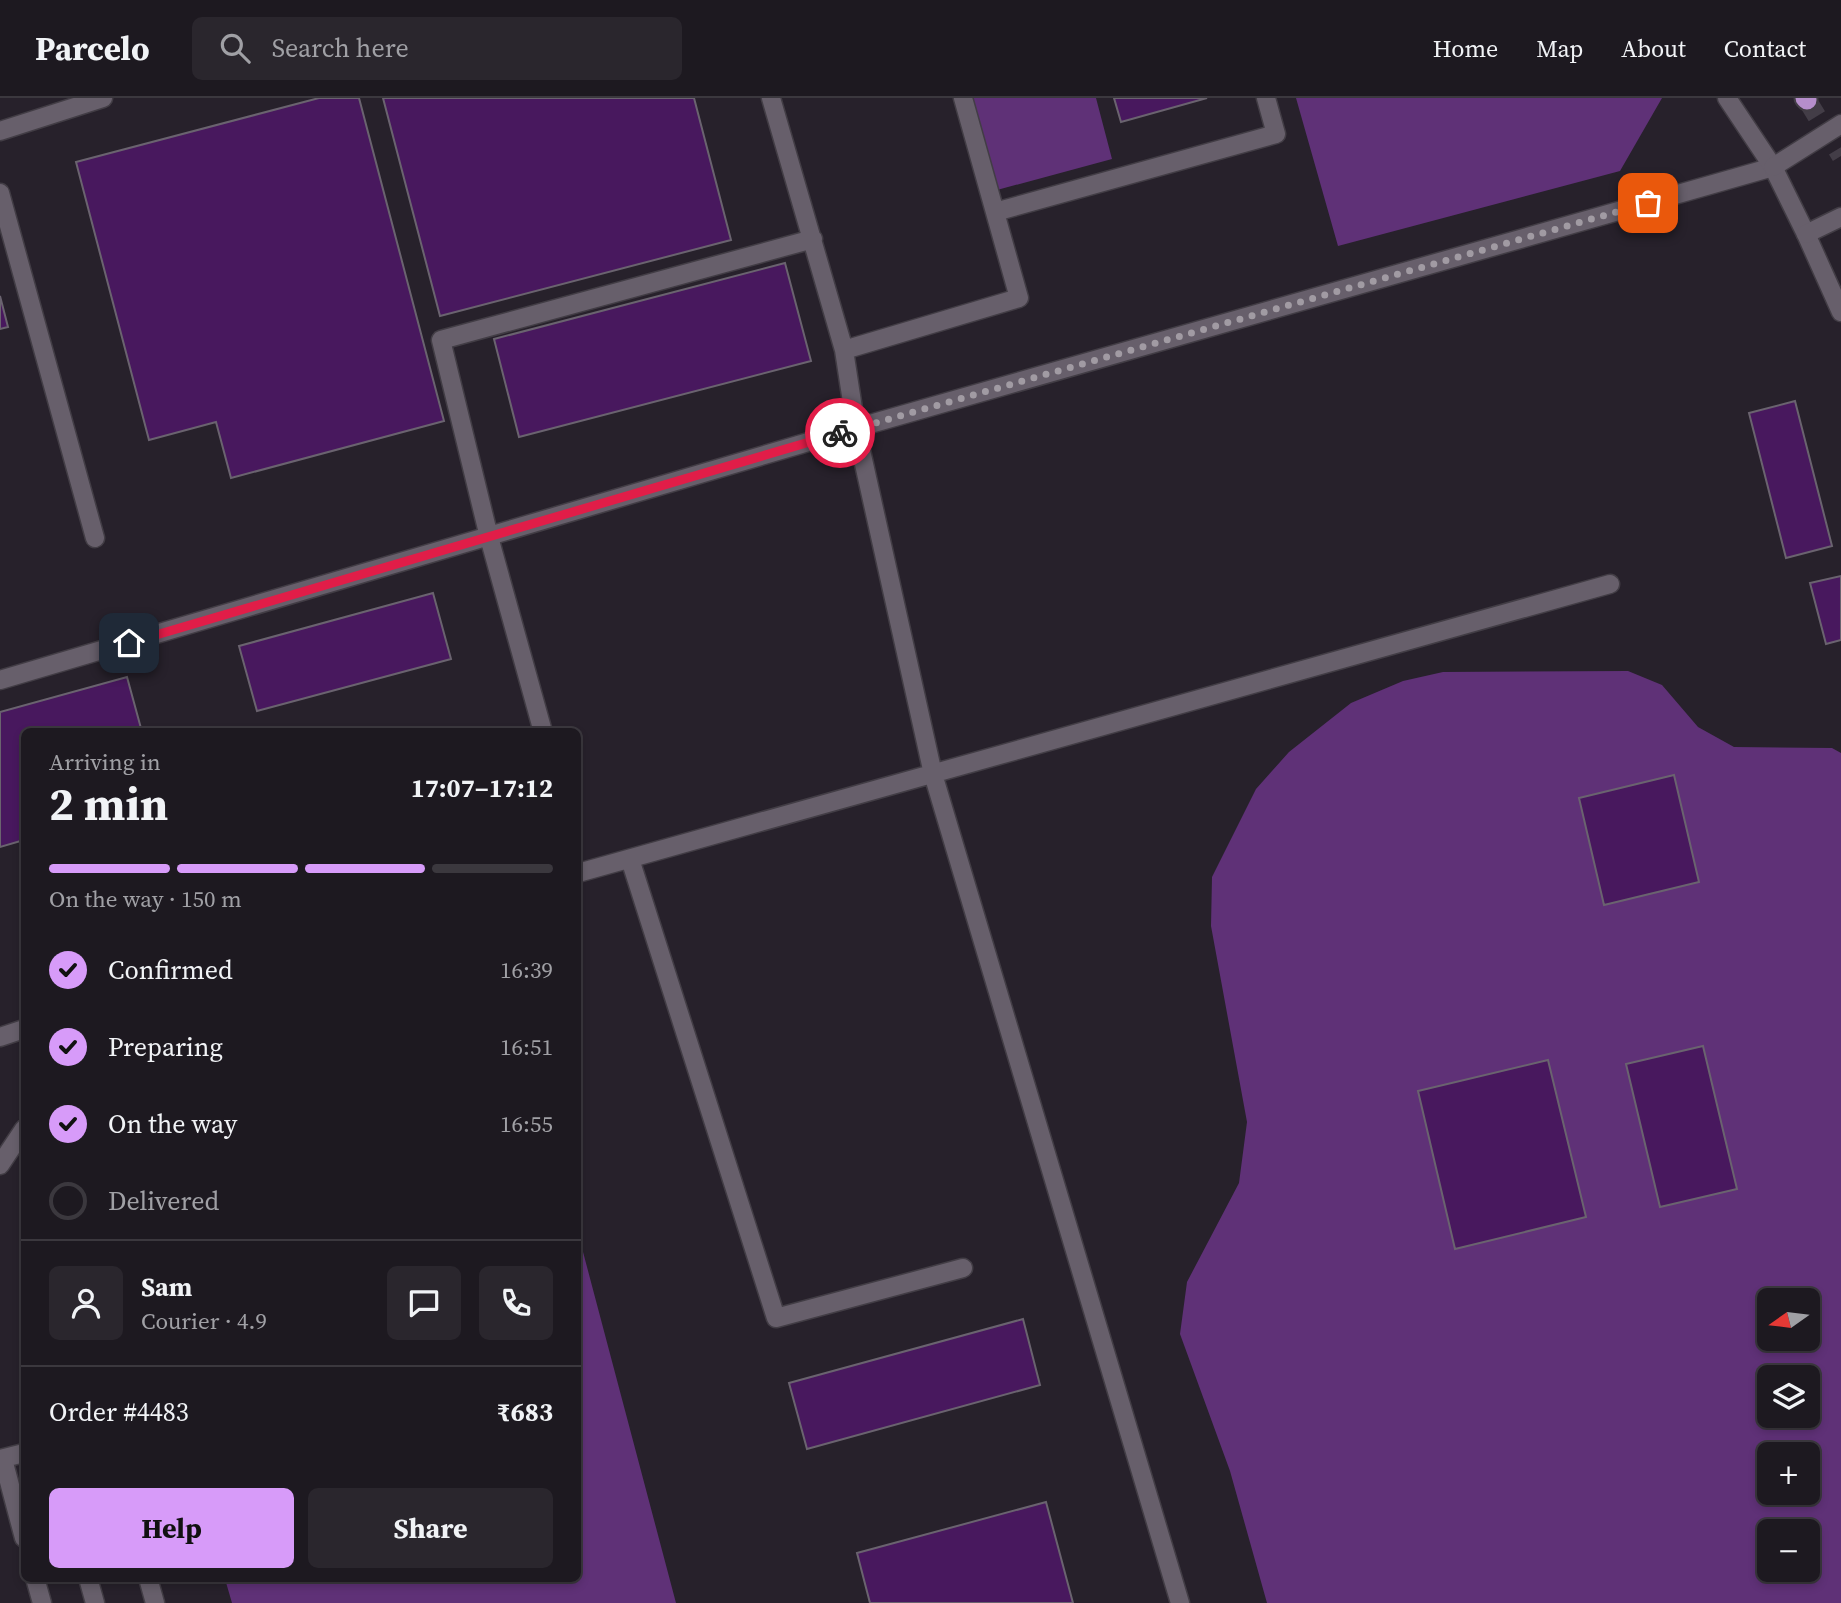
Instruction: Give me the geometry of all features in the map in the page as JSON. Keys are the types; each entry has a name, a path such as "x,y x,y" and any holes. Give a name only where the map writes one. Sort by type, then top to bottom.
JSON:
{"street":[{"path":"0,131 83,101 103,98"},
{"path":"771,98 844,349 856,428 933,774 1180,1603"},
{"path":"844,349 1018,298 963,98"},
{"path":"995,212 1276,134 1266,98"},
{"path":"1727,98 1773,167 1841,312"},
{"path":"0,680 856,428 1773,167 1841,124"},
{"path":"0,193 95,538"},
{"path":"1806,234 1841,217"},
{"path":"542,728 489,537 441,340 813,239"},
{"path":"581,867 630,859 1610,584"},
{"path":"630,859 776,1318 963,1268"},
{"path":"0,1037 21,1030"},
{"path":"0,1165 21,1134"},
{"path":"21,1453 1,1459 21,1528"},
{"path":"37,1582 42,1603"},
{"path":"89,1582 95,1603"},
{"path":"149,1582 155,1603"}],"shaded area":[{"path":"972,98 1096,98 1112,159 997,190"},
{"path":"1296,98 1662,98 1620,171 1338,246"},
{"path":"1628,671 1662,685 1698,727 1734,747 1832,748 1841,753 1841,1603 1267,1603 1230,1471 1180,1334 1187,1282 1239,1183 1247,1122 1211,926 1212,877 1256,789 1289,752 1351,703 1403,681 1443,672"},
{"path":"581,1244 676,1603 232,1603 226,1582 581,1582"}],"building":[{"path":"319,98 359,98 444,421 231,478 216,422 149,440 76,162"},
{"path":"383,98 694,98 731,240 440,316"},
{"path":"1114,98 1207,98 1121,122"},
{"path":"785,263 811,361 519,437 494,339"},
{"path":"0,296 8,327 0,329"},
{"path":"1795,401 1832,546 1786,558 1749,413"},
{"path":"1841,576 1841,640 1826,644 1810,583"},
{"path":"433,593 451,659 257,711 239,646"},
{"path":"127,677 141,728 21,728 21,841 0,847 0,712"},
{"path":"1674,775 1699,882 1604,905 1579,798"},
{"path":"1703,1046 1737,1189 1660,1207 1626,1064"},
{"path":"1548,1060 1586,1217 1455,1249 1418,1091"},
{"path":"1023,1319 1040,1385 807,1449 789,1383"},
{"path":"1046,1502 1073,1603 870,1603 857,1553"}],"tunnel":[{"path":"1807,100 1841,156"}],"way so far":[{"path":"840,433 1648,203"}],"route":[{"path":"129,643 840,433"}]}
